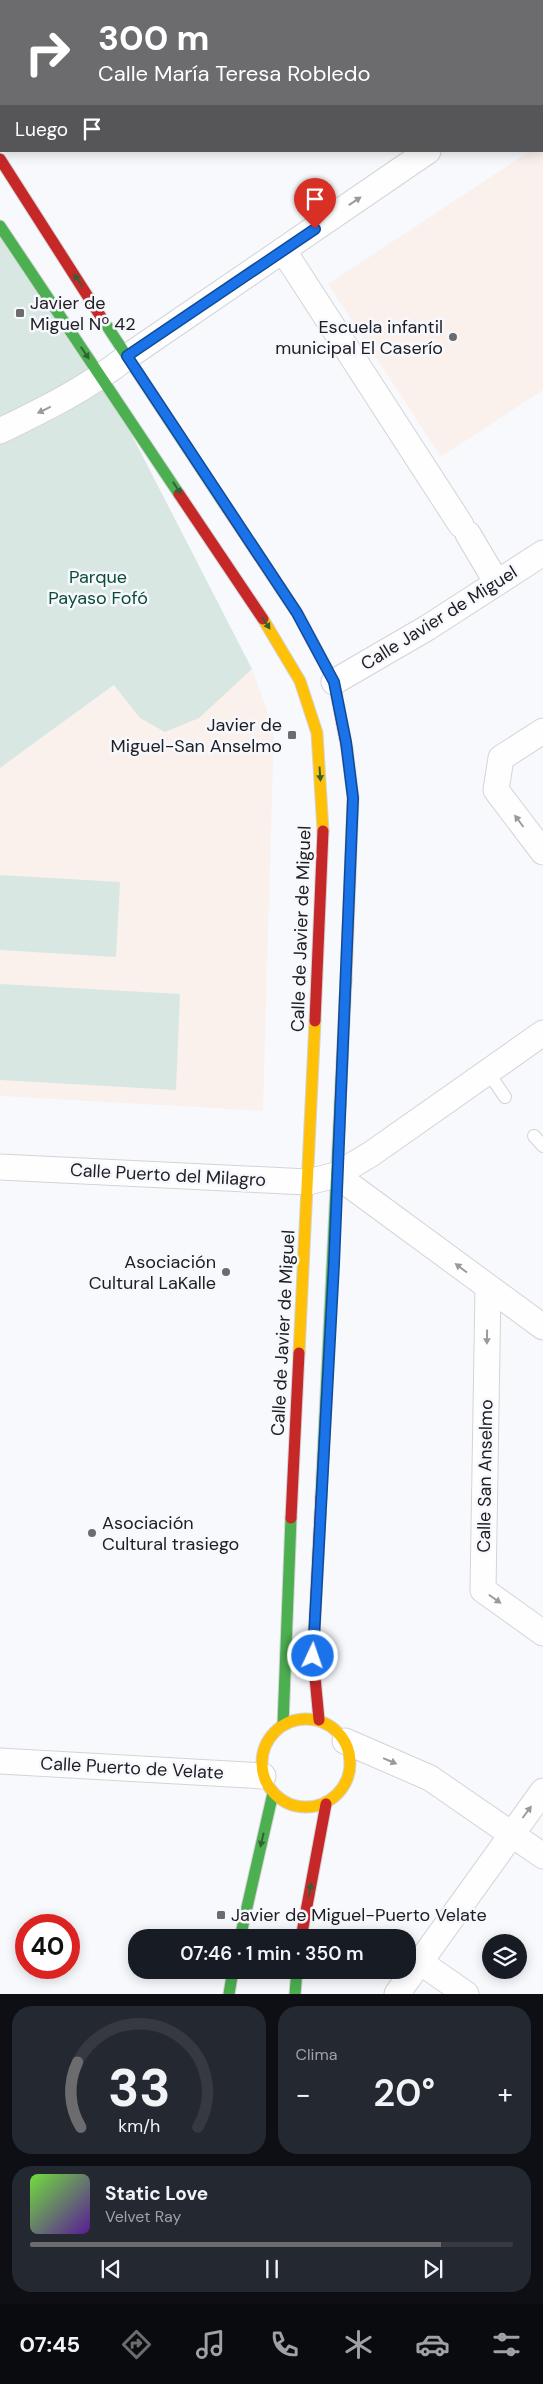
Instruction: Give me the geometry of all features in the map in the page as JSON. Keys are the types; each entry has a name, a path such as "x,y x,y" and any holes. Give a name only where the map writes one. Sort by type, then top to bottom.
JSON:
{"street":[{"path":"0,431 64,400 102,377 127,356 427,152"},
{"path":"0,159 127,356 297,613 334,682 346,742 353,798 336,1175 334,1264 313,1656 319,1720"},
{"name":"Calle de Javier de Miguel","path":"0,226 281,646 300,681 317,733 323,838 284,1656 283,1725"},
{"path":"283,250 465,530 497,583"},
{"name":"Calle Javier de Miguel","path":"334,682 427,628 543,553"},
{"path":"543,731 501,758 496,790 543,852"},
{"name":"Calle Puerto del Milagro","path":"0,1167 308,1182 336,1175 371,1154 543,1033"},
{"path":"336,1175 543,1327"},
{"name":"Calle San Anselmo","path":"488,1288 483,1590 543,1633"},
{"path":"242,1929 268,1784 264,1747 283,1725 300,1719 319,1720 335,1729 345,1741 351,1764 346,1784 326,1804 310,1808 289,1805 268,1784"},
{"path":"345,1741 430,1778 543,1856"},
{"name":"Calle Puerto de Velate","path":"0,1760 268,1784"},
{"path":"397,1994 543,1791"},
{"path":"304,1929 326,1804"},
{"path":"420,1962 466,1994"},
{"path":"295,1994 296,1979"}],"lane":[{"path":"488,1072 505,1097"},
{"path":"534,1136 543,1146"}],"shaded area":[{"name":"Escuela infantil municipal El Caserío","path":"528,152 543,152 543,390 441,457 328,284"},
{"path":"252,669 274,729 263,1111 0,1096 0,768 115,685 140,718 199,718"}],"green space":[{"name":"Parque Payaso Fofó","path":"0,226 102,377 252,669 199,718 165,732 140,718 114,685 0,768"},
{"path":"0,875 120,882 116,957 0,950"},
{"path":"0,984 180,994 176,1090 0,1080"}],"traffic: fast":[{"path":"0,226 179,494"},
{"path":"101,317 227,508"},
{"path":"321,1497 346,980"},
{"path":"283,1725 291,1518"},
{"path":"242,1929 273,1793"},
{"path":"229,1994 232,1979"},
{"path":"295,1994 296,1979"}],"traffic: slow":[{"path":"263,619 300,681 317,733 323,831"},
{"path":"346,980 353,798 347,749"},
{"path":"299,1353 315,1021"},
{"path":"306,1719 323,1723 337,1732 346,1746 350,1763 346,1780 337,1794 323,1803 306,1807 289,1803 275,1794 266,1780 262,1763 266,1746 275,1732 289,1723 306,1719"}],"traffic: jam":[{"path":"0,159 101,317"},
{"path":"179,494 263,619"},
{"path":"227,508 297,613 334,682 347,749"},
{"path":"315,1021 323,831"},
{"path":"291,1518 299,1353"},
{"path":"319,1720 313,1656 321,1497"},
{"path":"303,1929 326,1804"}],"place":[{"name":"Javier de Miguel Nº 42","path":"20,313"},
{"name":"Escuela infantil municipal El Caserío","path":"453,337"},
{"name":"Javier de Miguel-San Anselmo","path":"292,735"},
{"name":"Asociación Cultural LaKalle","path":"226,1272"},
{"name":"Asociación Cultural trasiego","path":"92,1533"},
{"name":"Javier de Miguel-Puerto Velate","path":"221,1915"}],"route":[{"path":"313,1656 334,1264 336,1175 353,798 346,742 334,682 297,613 127,356 315,229"}]}
